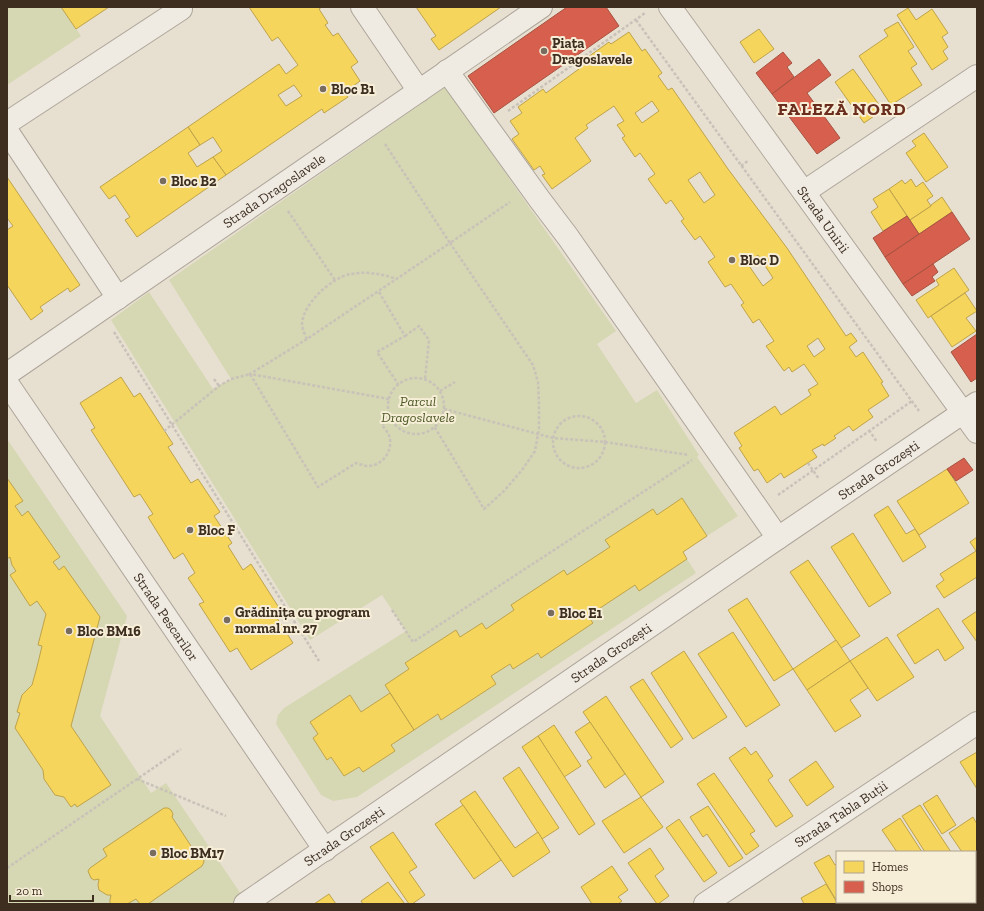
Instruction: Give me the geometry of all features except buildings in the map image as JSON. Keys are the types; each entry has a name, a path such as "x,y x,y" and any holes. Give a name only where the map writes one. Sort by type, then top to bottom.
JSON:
{"street":[{"path":"362,7 418,91"},
{"name":"Strada Dragoslavele","path":"7,374 541,7"},
{"name":"Strada Unirii","path":"660,8 970,408 977,432"},
{"path":"7,123 174,9"},
{"path":"447,71 568,237 778,538"},
{"path":"804,192 977,76"},
{"path":"7,131 109,304"},
{"name":"Strada Pescarilor","path":"7,383 325,850"},
{"name":"Strada Grozești","path":"245,904 970,408"},
{"name":"Strada Tabla Buții","path":"705,904 977,723"}],"path":[{"path":"502,115 636,20 660,8"},
{"path":"636,20 921,414"},
{"path":"371,124 533,365 538,382 539,429 535,451 522,470 504,491 484,509 434,426"},
{"path":"741,166 750,159"},
{"path":"164,431 219,386 231,379 250,374 307,340 531,188"},
{"path":"274,190 335,280"},
{"path":"307,340 302,324 306,311 313,300 335,280 350,274 362,273 381,274 397,279"},
{"path":"379,292 405,336"},
{"path":"109,304 172,425 319,661"},
{"path":"398,384 377,352 419,326 429,340 425,379"},
{"path":"250,374 389,399"},
{"path":"250,374 318,487 356,462 363,466 370,466 378,464 384,459 388,453 390,438 382,425 390,416"},
{"path":"415,378 425,379 440,391 444,409 440,419 434,426 426,431 418,433 409,432 394,424 388,408 392,391 398,384 415,378"},
{"path":"214,379 219,386"},
{"path":"440,391 455,382"},
{"path":"776,496 912,401"},
{"path":"444,409 553,438 605,442 689,455"},
{"path":"585,416 600,426 604,434 604,450 600,458 593,464 585,468 576,468 568,466 561,461 553,446 553,438 561,423 568,418 585,416"},
{"path":"392,610 413,642 697,456 727,464"},
{"path":"808,463 821,483"},
{"path":"7,868 181,749"},
{"path":"137,779 226,816"}],"green space":[{"path":"7,7 61,7 81,36 7,85"},
{"name":"Parcul Dragoslavele","path":"445,87 616,331 597,344 636,403 657,390 699,455 697,457 738,516 707,536 682,499 657,515 653,509 605,540 610,547 567,575 564,570 511,605 514,610 486,629 482,623 460,637 456,630 405,663 409,669 385,685 390,693 361,712 350,695 310,722 318,734 313,738 327,760 331,757 344,776 359,767 363,772 394,751 391,745 438,714 442,720 496,684 491,676 510,664 513,669 538,653 541,657 593,623 588,616 635,585 639,590 687,559 696,573 357,797 333,801 321,795 276,724 278,715 284,708 406,631 382,595 310,640 111,320 149,292 213,389 231,379 169,280"},
{"path":"7,439 127,616 100,716 151,793 166,783 247,903 7,904"}],"place":[{"name":"Piața Dragoslavele","path":"544,51"},
{"name":"Bloc B1","path":"323,89"},
{"name":"Bloc B2","path":"163,181"},
{"name":"Bloc D","path":"732,260"},
{"name":"Bloc F","path":"190,530"},
{"name":"Bloc E1","path":"551,613"},
{"name":"Grădinița cu program normal nr. 27","path":"227,620"},
{"name":"Bloc BM16","path":"69,631"},
{"name":"Bloc BM17","path":"153,853"}],"district":[{"name":"FALEZĂ NORD","path":"842,109"}]}
